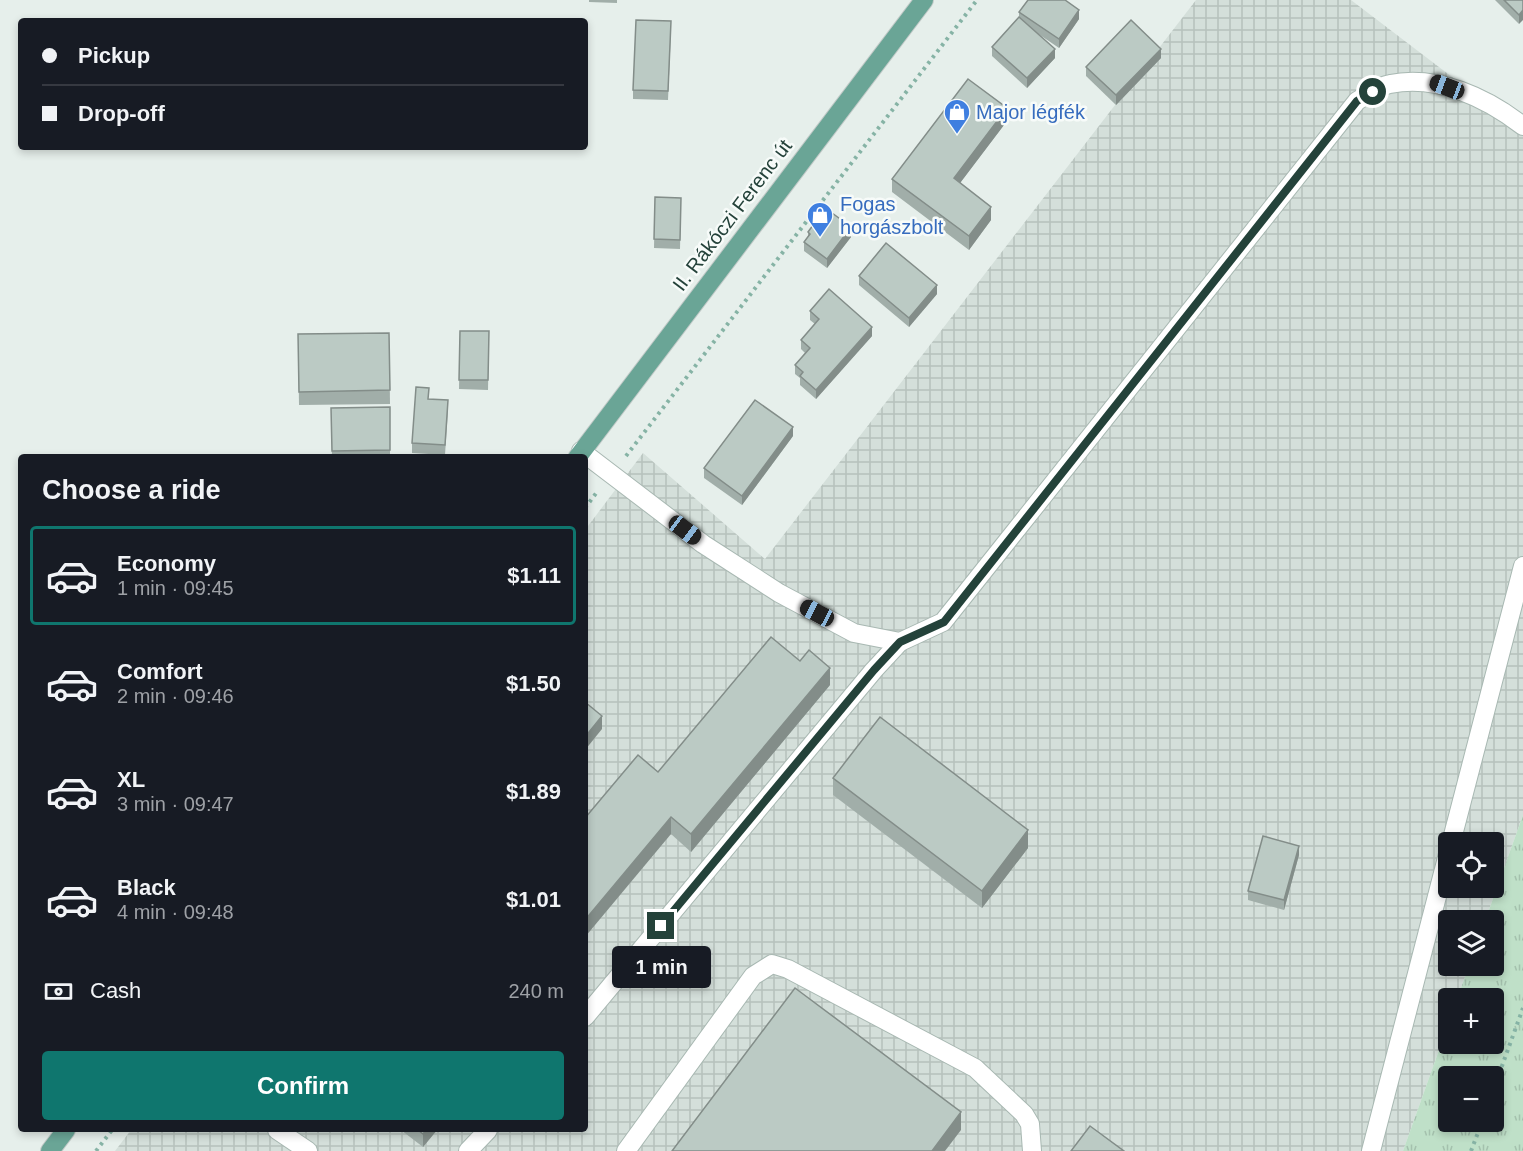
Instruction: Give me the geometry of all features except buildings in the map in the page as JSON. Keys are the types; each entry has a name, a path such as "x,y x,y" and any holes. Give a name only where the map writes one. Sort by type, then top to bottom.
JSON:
{"main road":[{"name":"II. Rákóczi Ferenc út","path":"579,454 924,0"},
{"path":"50,1151 64,1132"}],"lane":[{"path":"588,1013 874,670 900,642 944,622 1357,101 1389,84 1430,81 1499,108 1523,126"},
{"path":"588,460 703,544 779,593 854,633 900,642"},
{"path":"1454,832 1523,566"},
{"path":"1371,1151 1438,892"},
{"path":"626,1151 753,976 772,964 788,969 975,1068 1024,1114 1030,1124 1032,1151"},
{"path":"468,1151 486,1132"},
{"path":"283,1137 308,1151"}],"path":[{"path":"588,504 666,408 977,0"},
{"path":"1502,1066 1523,1008"},
{"path":"96,1151 110,1132"},
{"path":"1471,1151 1478,1132"}],"shaded area":[{"path":"1196,0 1351,0 1523,131 1523,815 1504,868 1504,832 1438,832 1438,898 1493,898 1489,910 1438,910 1438,976 1465,976 1461,988 1438,988 1438,1053 1403,1151 115,1151 129,1132 588,1132 588,526 643,453 765,559"}],"green space":[{"path":"1523,815 1523,1151 1403,1151 1438,1053 1504,1054 1504,988 1461,988 1465,976 1504,976 1504,910 1489,910 1493,898 1504,898 1504,868"}],"place":[{"name":"Major légfék","path":"957,135"},
{"name":"Fogas horgászbolt","path":"820,238"}],"route":[{"path":"661,926 874,670 900,642 944,622 1357,101 1373,92"}]}
